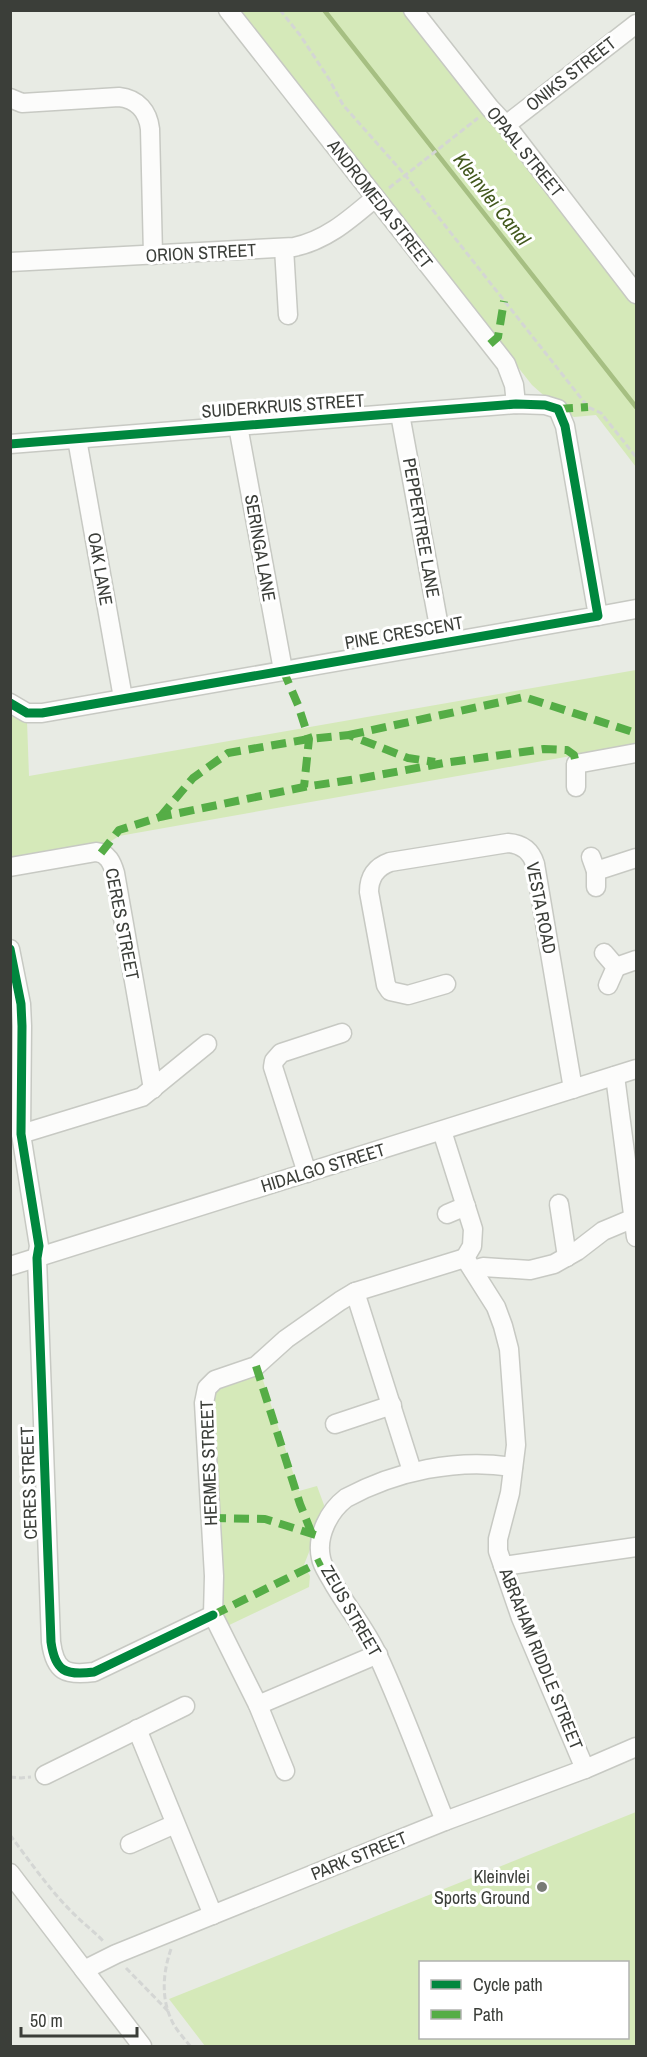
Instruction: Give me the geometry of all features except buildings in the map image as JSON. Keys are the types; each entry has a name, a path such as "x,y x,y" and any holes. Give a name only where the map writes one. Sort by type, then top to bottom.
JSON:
{"street":[{"name":"ANDROMEDA STREET","path":"228,10 506,364 514,385 516,404"},
{"name":"OPAAL STREET","path":"412,10 506,125 636,294"},
{"path":"630,10 636,19"},
{"name":"ONIKS STREET","path":"506,125 636,24"},
{"path":"10,98 22,103 119,97 139,106 149,119 150,129 153,255"},
{"name":"ORION STREET","path":"10,262 284,248 308,244 326,236 375,198"},
{"path":"284,248 288,315"},
{"name":"SUIDERKRUIS STREET","path":"10,444 516,404 545,405 558,409 565,426 598,616"},
{"name":"PEPPERTREE LANE","path":"400,414 442,643"},
{"name":"SERINGA LANE","path":"238,426 283,670"},
{"name":"OAK LANE","path":"77,439 123,698"},
{"name":"PINE CRESCENT","path":"10,703 21,710 35,714 636,609"},
{"path":"576,787 576,764 636,753"},
{"name":"VESTA ROAD","path":"446,984 408,995 390,991 386,985 369,888 374,873 381,866 390,862 508,843 521,846 530,854 535,864 573,1089"},
{"name":"CERES STREET","path":"10,867 96,852 111,861 153,1089"},
{"path":"594,872 636,858"},
{"name":"CERES STREET","path":"10,949 21,1004 21,1134 39,1246 37,1258 53,1659 69,1673 75,1675 94,1672 213,1615"},
{"path":"604,953 616,967"},
{"path":"608,985 616,967 636,960"},
{"path":"307,1173 273,1067 274,1061 281,1053 342,1033"},
{"path":"21,1134 135,1100 153,1089 207,1044"},
{"name":"HIDALGO STREET","path":"10,1266 636,1070"},
{"path":"615,1076 636,1237"},
{"path":"442,1131 473,1228 469,1264"},
{"path":"559,1204 567,1257"},
{"path":"447,1214 466,1206"},
{"name":"HERMES STREET","path":"213,1615 214,1576 204,1403 207,1388 215,1380 256,1366 286,1339 322,1312 355,1292 469,1264 530,1270 554,1264 603,1231 634,1218"},
{"name":"ABRAHAM RIDDLE STREET","path":"469,1264 496,1307 504,1326 509,1348 516,1430 510,1493 498,1539 498,1551 521,1618 585,1768"},
{"path":"355,1292 412,1472"},
{"path":"335,1424 392,1405"},
{"name":"ZEUS STREET","path":"445,1821 378,1654 322,1562 321,1538 329,1517 346,1498 412,1472 476,1463 513,1467"},
{"path":"503,1566 636,1547"},
{"path":"213,1615 258,1705 285,1771"},
{"path":"258,1705 378,1654"},
{"path":"45,1775 184,1706"},
{"path":"137,1729 213,1915"},
{"name":"PARK STREET","path":"84,1970 116,1954 445,1821 636,1747"},
{"path":"130,1844 175,1824"},
{"path":"10,1873 142,2046"}],"path":[{"path":"280,10 329,79 343,105 406,176 588,407 601,413 636,457"},
{"path":"375,198 490,108"},
{"path":"10,1835 69,1909 109,1948"},
{"path":"184,1927 167,1961 164,1978 165,2000 171,2020 190,2046"},
{"path":"119,1962 135,1975 169,2012"}],"green space":[{"path":"238,11 405,11 636,304 636,467 596,415 574,417 558,408 532,385"},
{"path":"636,670 636,748 574,759 571,756 119,836 102,847 11,861 10,716 27,721 29,776"},
{"path":"260,1371 299,1491 317,1486 324,1505 323,1516 304,1565 310,1576 309,1587 223,1628 212,1402 219,1386"},
{"name":"Kleinvlei Sports Ground","path":"636,1812 636,2046 205,2046 169,1999"}],"waterway":[{"name":"Kleinvlei Canal","path":"324,10 636,407"}],"marked path":[{"path":"490,344 498,337 504,301"},
{"path":"558,409 588,407"},
{"path":"283,670 309,739 304,787"},
{"path":"349,735 524,697 636,733"},
{"path":"160,817 193,778 228,753 309,739 349,735 408,758 435,762"},
{"path":"101,853 119,830 160,817 304,787 444,763 544,749 567,750 574,755 576,764"},
{"path":"256,1366 300,1504 312,1534"},
{"path":"211,1518 265,1519 322,1537"},
{"path":"213,1615 322,1561"}],"cycle path":[{"path":"10,444 516,404 545,405 558,409 565,426 598,616 42,713 27,713 10,703"},
{"path":"10,949 21,1004 21,1134 39,1246 37,1258 51,1642 55,1659 63,1669 69,1672 94,1672 213,1615"}],"place":[{"name":"Kleinvlei Sports Ground","path":"542,1887"}]}
